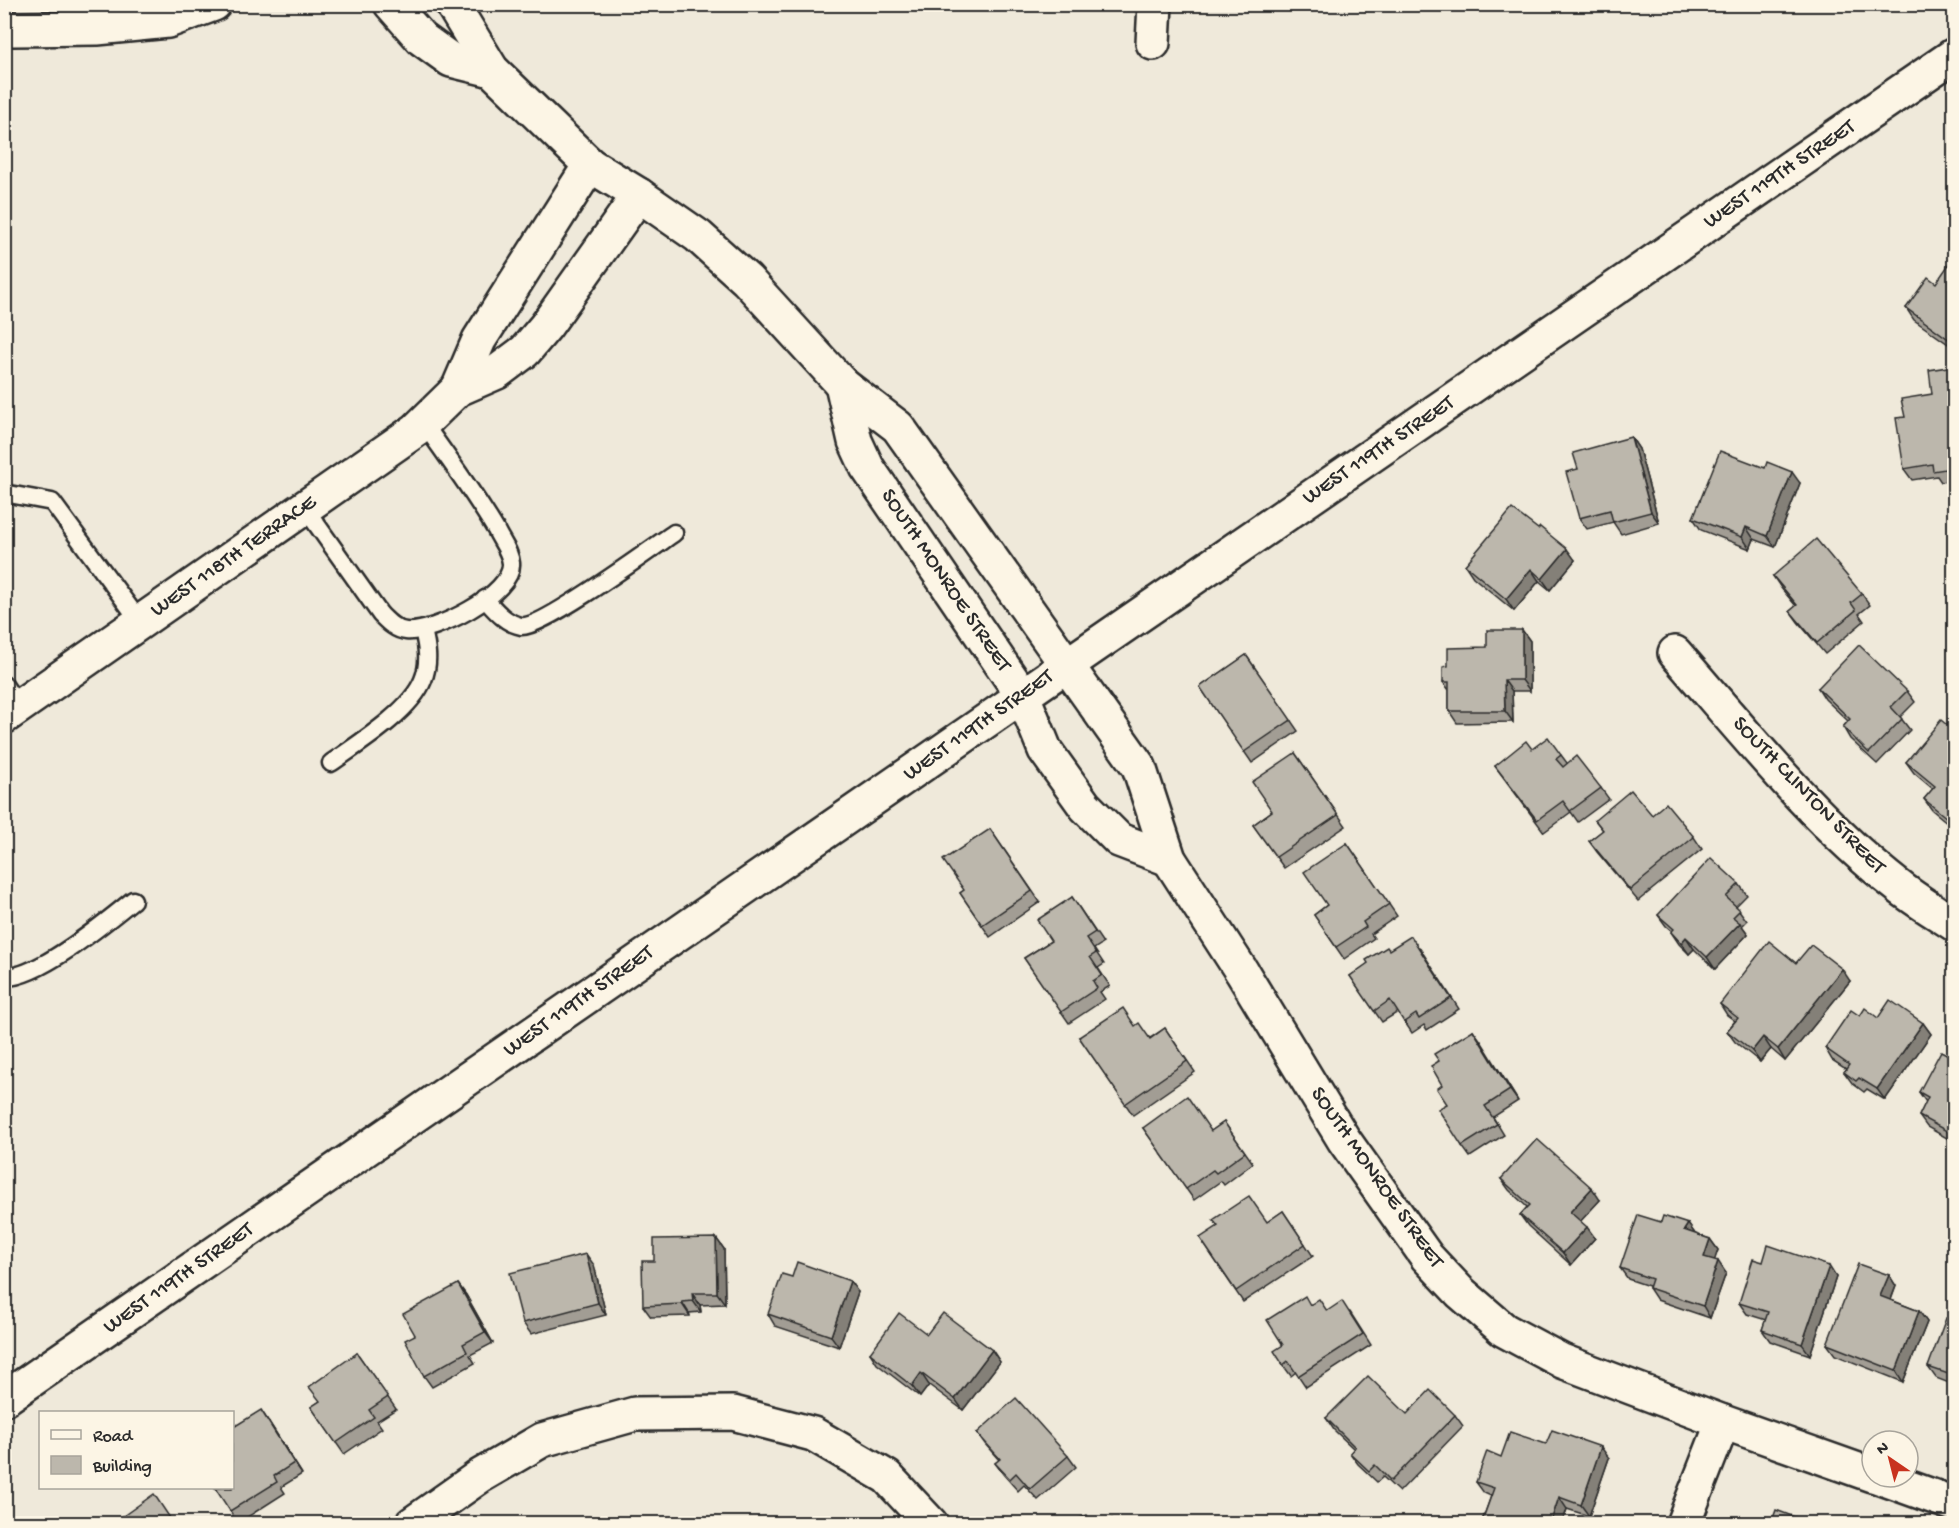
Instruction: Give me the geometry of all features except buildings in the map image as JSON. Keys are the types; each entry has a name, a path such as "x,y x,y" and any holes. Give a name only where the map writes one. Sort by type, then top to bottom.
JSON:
{"street":[{"path":"4,27 13,29 97,28 168,21 214,4"},
{"path":"391,4 422,39 451,60 492,70"},
{"name":"SOUTH MONROE STREET","path":"452,4 492,70 590,165 639,195 698,236 747,280 842,384 898,427 1138,767 1169,859 1242,972 1344,1140 1427,1257 1460,1292 1504,1330 1562,1360 1723,1422 1860,1471"},
{"path":"1153,43 1155,4"},
{"name":"WEST 119TH STREET","path":"4,1399 1954,55"},
{"name":"WEST 118TH TERRACE","path":"9,703 141,623 424,424 458,389 479,340 590,165"},
{"name":"WEST 118TH TERRACE","path":"458,389 497,372 525,351 546,326 639,195"},
{"name":"SOUTH MONROE STREET","path":"842,384 855,441 867,467 1023,696 1045,750 1085,806 1119,840 1169,859"},
{"name":"SOUTH CLINTON STREET","path":"1675,653 1786,779 1849,845 1899,888 1954,924"},
{"path":"412,1524 480,1476 542,1440 635,1414 733,1413 813,1434 886,1477 932,1524"},
{"path":"1683,1524 1723,1422"},
{"path":"1912,1489 1954,1504"}],"lane":[{"path":"305,508 380,614 392,625 403,631 423,630 467,612 495,591 508,576 512,565 508,553 481,504 424,424"},
{"path":"4,497 9,494 52,502 141,623"},
{"path":"485,599 508,623 524,627 575,601 674,533"},
{"path":"331,763 373,733 405,705 417,690 423,680 427,665 428,650 423,630"},
{"path":"4,977 15,978 34,969 95,930 133,900"}]}
